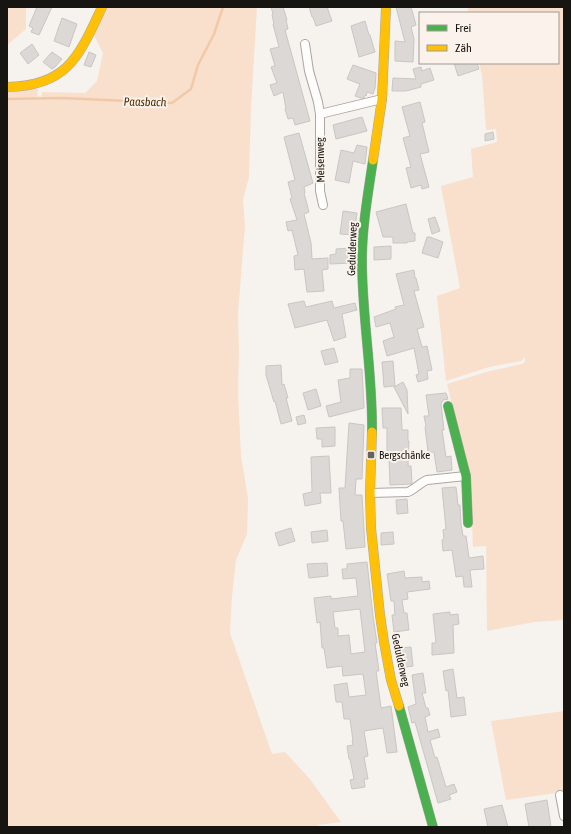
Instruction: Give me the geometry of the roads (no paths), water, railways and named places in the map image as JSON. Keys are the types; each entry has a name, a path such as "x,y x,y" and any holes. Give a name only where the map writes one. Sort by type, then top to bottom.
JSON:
{"street":[{"path":"7,87 27,86 42,83 56,77 62,72 81,50 102,7"},
{"name":"Gedulderweg","path":"386,7 382,99 362,244 363,290 372,403 370,493 371,528 384,642 391,680 433,827"},
{"name":"Meisenweg","path":"305,44 309,71 320,114 320,191 322,206"},
{"path":"320,114 382,99"},
{"path":"448,406 466,476 468,523"},
{"path":"370,493 408,492 427,480 466,476"},
{"path":"560,795 564,816"}],"waterway":[{"name":"Paasbach","path":"7,99 62,98 172,103 191,89 198,65 214,34 223,7"}],"place":[{"name":"Bergschänke","path":"371,455"}]}
